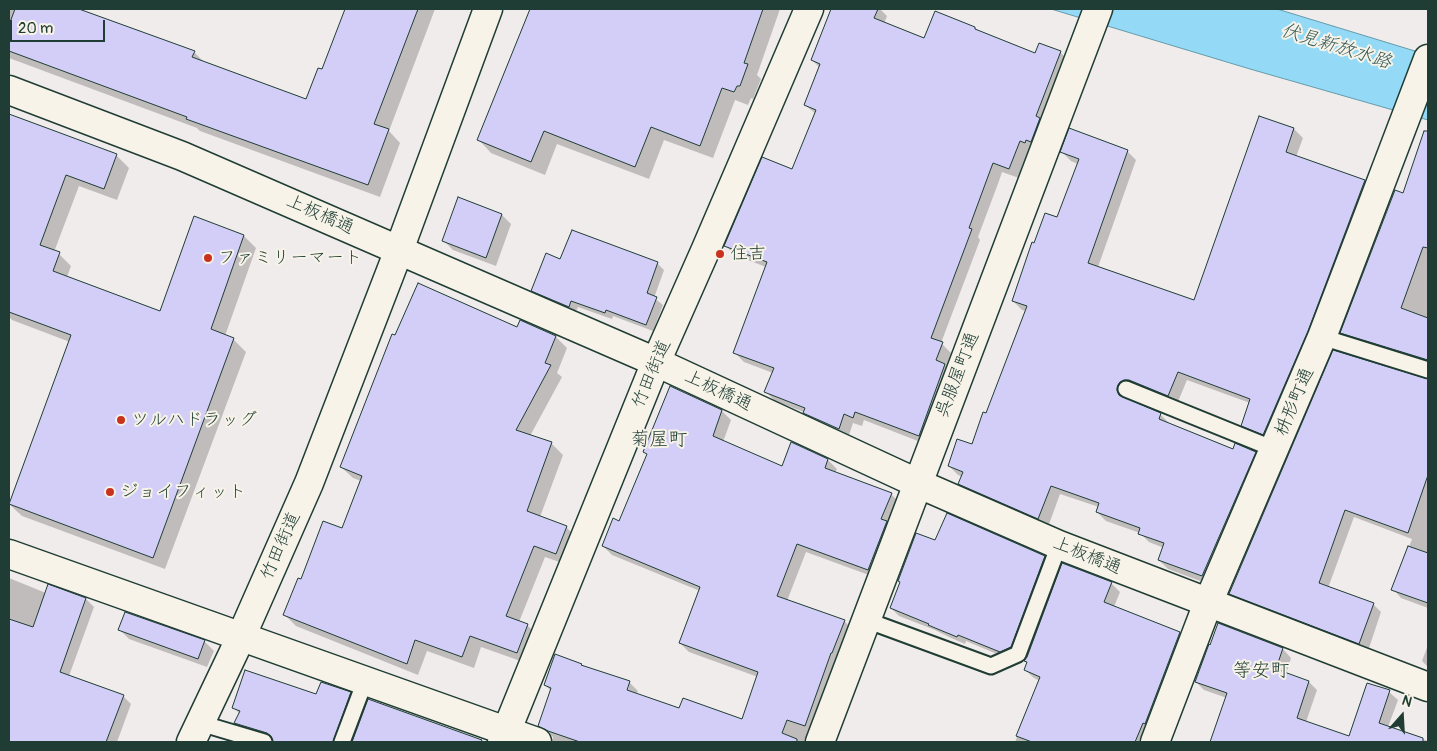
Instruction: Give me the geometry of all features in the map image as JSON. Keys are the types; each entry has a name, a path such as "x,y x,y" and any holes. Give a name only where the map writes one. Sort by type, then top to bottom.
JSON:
{"street":[{"name":"竹田街道","path":"196,733 309,484 399,250 488,9"},
{"name":"竹田街道","path":"504,737 656,362 809,9"},
{"name":"呉服屋町通","path":"820,742 1093,21"},
{"name":"枡形町通","path":"1155,742 1208,603 1322,337 1428,59"},
{"name":"上板橋通","path":"9,90 182,156 399,250 656,362 918,483 1059,545 1428,687"},
{"path":"9,554 365,681 504,737 536,742"}],"lane":[{"path":"1322,337 1428,370"},
{"path":"1126,389 1274,449"},
{"path":"866,620 991,666 1018,654 1059,545"},
{"path":"342,742 365,681"},
{"path":"196,733 264,742"}],"water":[{"name":"伏見新放水路","path":"1051,9 1277,9 1428,55 1428,120 1250,69"}],"building":[{"path":"15,9 79,9 195,51 192,57 306,99 318,68 322,69 345,9 418,9 374,124 389,129 368,185 186,119 187,117 9,51 9,25"},
{"path":"530,9 763,9 744,63 748,64 740,86 737,86 734,92 722,88 700,146 651,127 635,167 544,131 531,162 477,140"},
{"path":"831,9 878,9 874,18 924,38 935,11 1035,53 1039,43 1061,51 1036,116 1040,118 1031,142 1026,140 1025,143 1020,141 1009,169 993,163 990,171 969,228 972,229 931,338 943,342 936,360 945,364 919,436 855,412 853,418 844,414 839,429 803,413 805,408 764,392 774,368 733,353 767,262 724,246 762,157 792,169 816,110 804,105 820,64 811,60"},
{"name":"ツルハドラッグ","path":"9,114 117,154 104,189 66,175 40,245 60,252 53,271 160,311 194,216 244,235 211,329 234,338 153,558 9,504 71,335 9,312"},
{"path":"1259,116 1294,128 1286,152 1365,180 1308,331 1263,435 1241,426 1250,399 1178,372 1168,396 1129,380 1124,380 1118,385 1119,395 1161,413 1159,419 1233,449 1235,443 1256,452 1202,576 1158,560 1164,543 1138,534 1140,528 1096,512 1099,503 1051,486 1038,519 958,484 963,472 948,466 957,439 972,444 983,412 986,413 1027,306 1012,301 1032,242 1034,243 1045,213 1057,217 1079,159 1060,152 1069,128 1128,150 1088,263 1194,300"},
{"path":"1424,131 1428,131 1428,248 1423,247 1401,308 1428,318 1428,360 1340,333 1395,190 1403,193"},
{"path":"458,197 502,214 486,258 442,241"},
{"path":"572,230 658,262 647,293 657,297 646,325 606,310 605,313 571,301 569,307 531,291 546,253 560,259"},
{"path":"418,283 517,327 520,320 556,336 545,363 551,365 516,430 552,442 527,511 567,526 556,554 534,546 506,616 528,624 517,653 470,636 462,657 415,640 407,664 283,615 298,578 301,579 323,521 342,528 362,476 340,467 392,334 395,335"},
{"path":"1333,350 1428,379 1428,475 1408,533 1345,510 1319,583 1374,603 1359,644 1229,594"},
{"path":"670,386 722,410 713,436 782,466 791,442 828,459 825,468 892,493 881,519 887,521 868,570 797,544 777,596 845,620 805,726 787,720 782,733 797,739 797,742 580,742 538,726 551,688 544,685 555,654 581,665 630,681 627,690 679,708 683,698 742,719 758,672 679,643 700,587 602,546 613,518 619,521 647,454 643,452"},
{"path":"947,513 1045,556 1011,647 1000,652 958,635 957,637 890,608 916,533 935,540"},
{"path":"1408,546 1428,553 1428,603 1391,590"},
{"path":"1062,563 1112,582 1104,602 1180,632 1145,724 1143,723 1135,742 1032,742 1016,736 1040,677 1024,670 1027,662 1024,661"},
{"path":"48,584 86,598 60,672 124,695 106,742 9,742 9,619 33,627"},
{"path":"125,612 205,640 198,659 118,630"},
{"path":"1218,623 1283,648 1276,669 1309,681 1297,718 1349,736 1367,683 1390,690 1379,723 1423,738 1423,742 1210,742 1227,693 1195,682"},
{"path":"245,670 316,694 321,682 351,692 333,742 273,742 271,736 267,733 234,723 240,711 232,708"},
{"path":"368,699 482,740 481,742 352,742"}],"place":[{"name":"住吉","path":"720,254"},
{"name":"ファミリーマート","path":"208,258"},
{"name":"ツルハドラッグ","path":"121,420"},
{"name":"ジョイフィット","path":"110,492"}],"district":[{"name":"菊屋町","path":"659,440"},
{"name":"等安町","path":"1261,671"}]}
